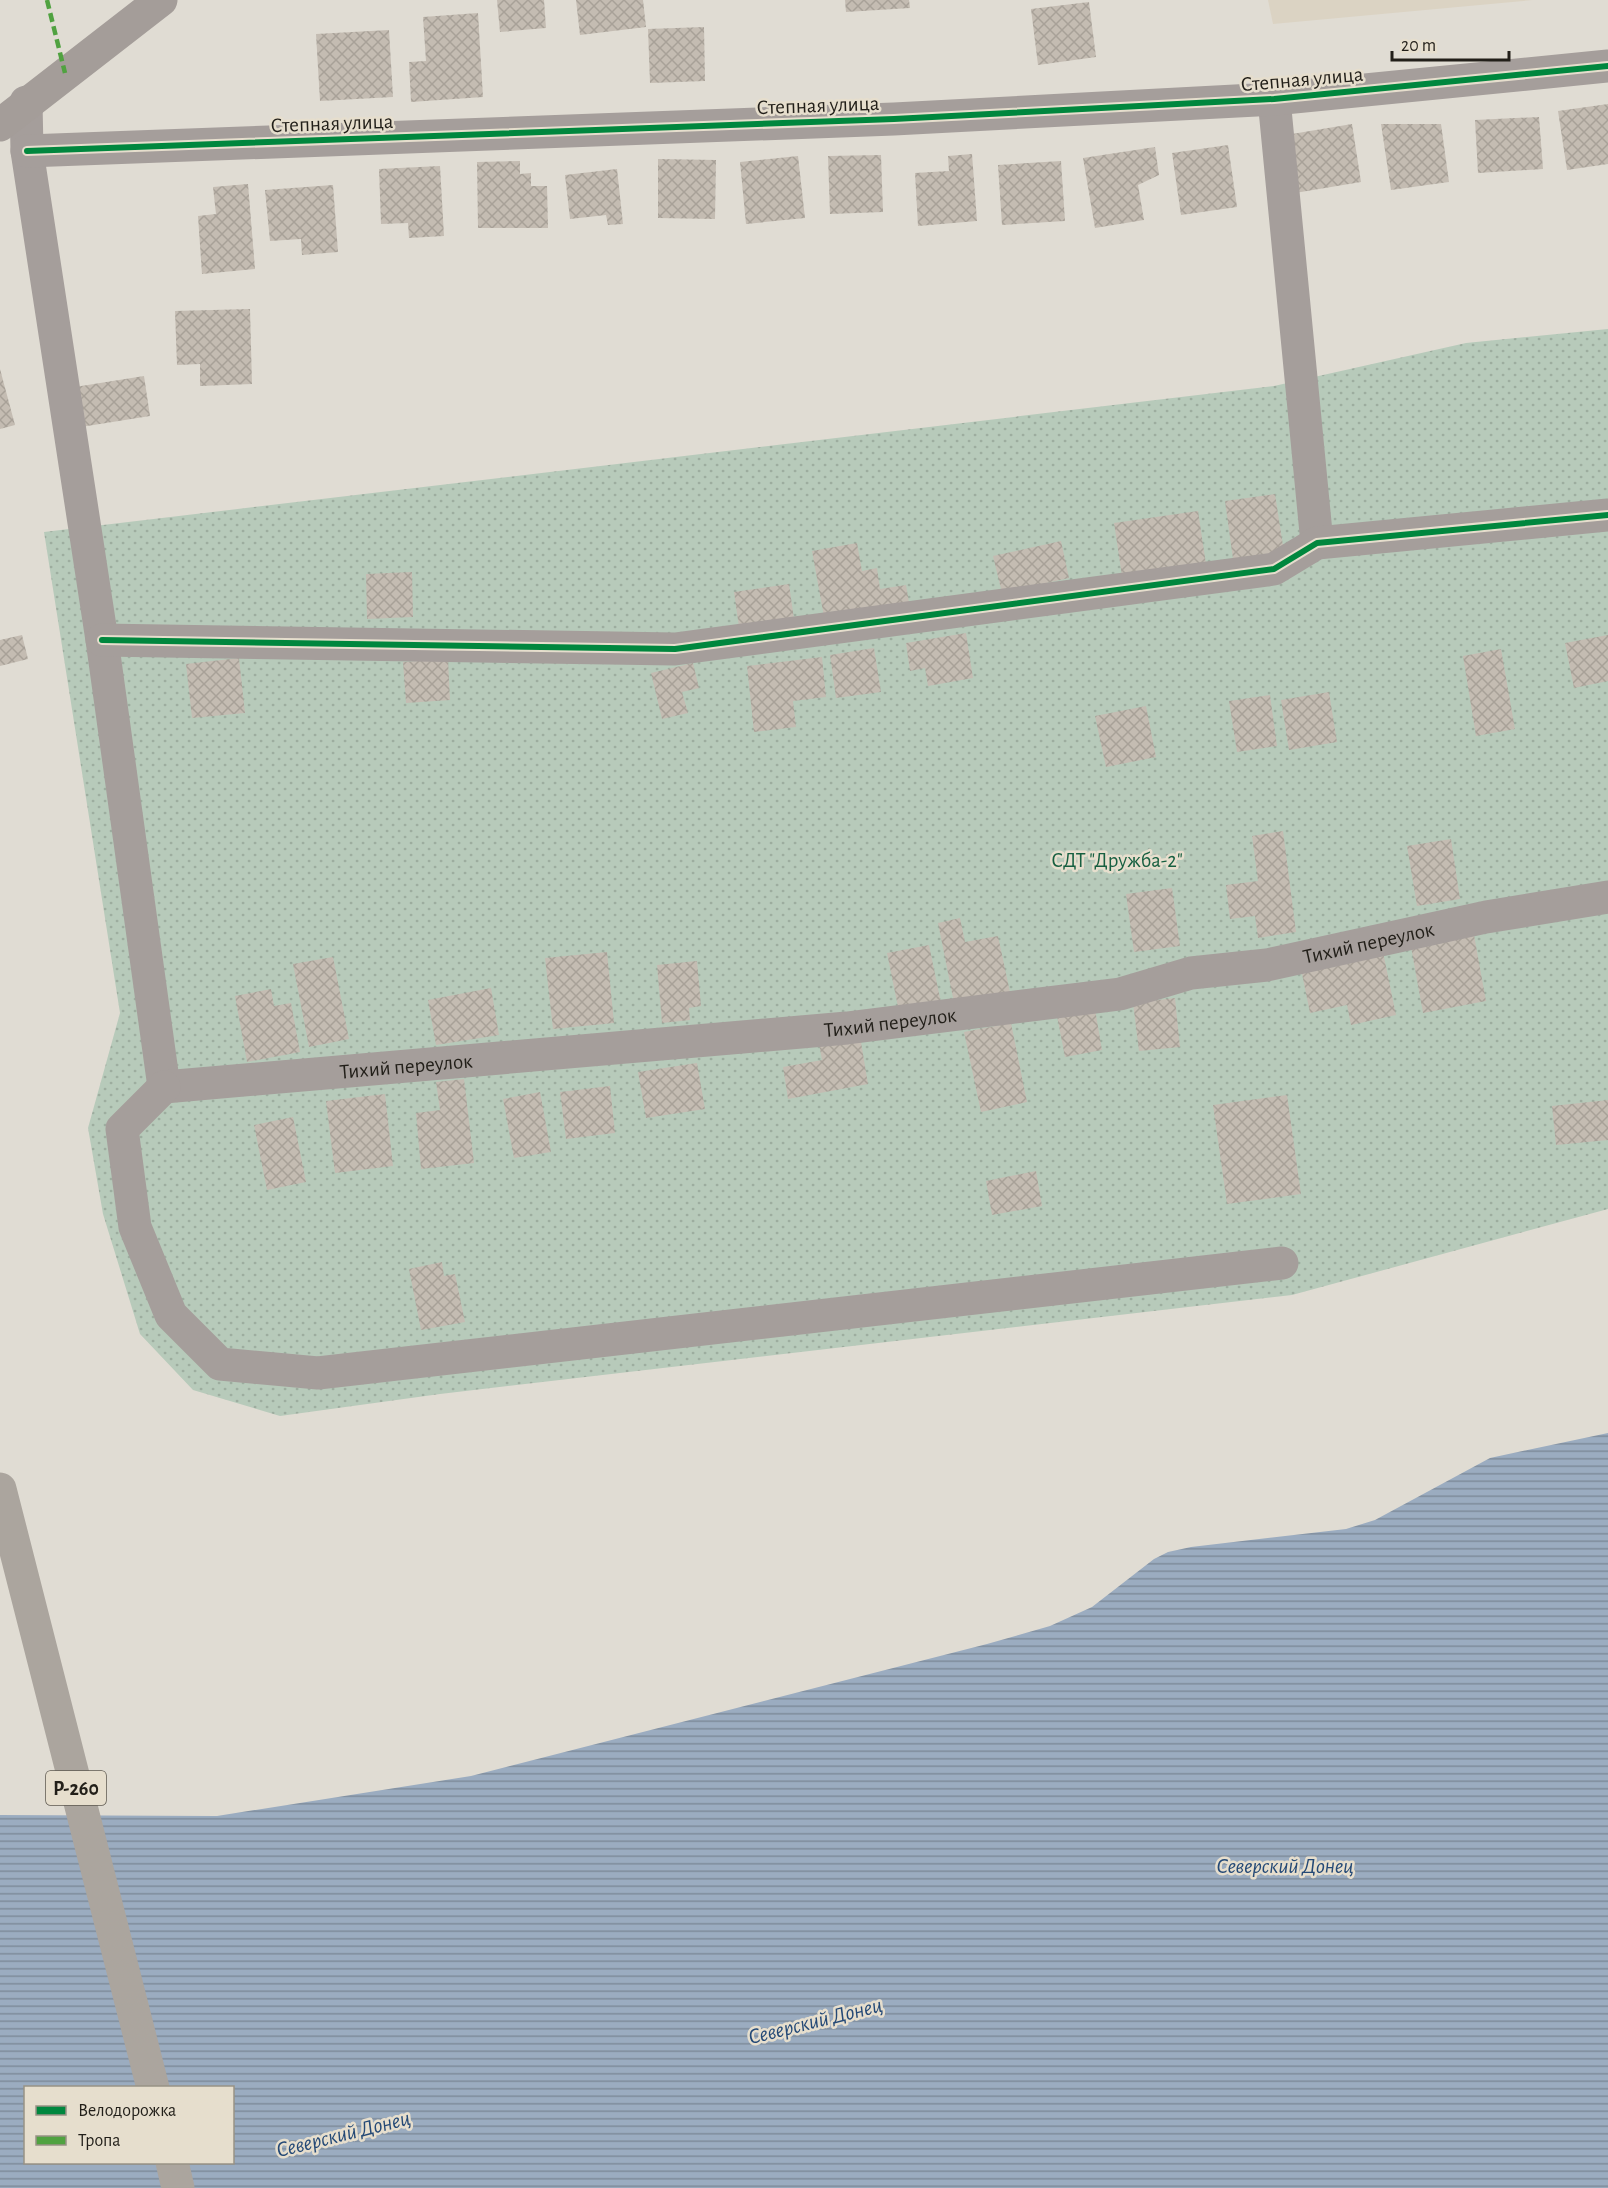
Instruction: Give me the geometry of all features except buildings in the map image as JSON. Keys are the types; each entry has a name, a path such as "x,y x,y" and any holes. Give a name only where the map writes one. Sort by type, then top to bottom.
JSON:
{"highway":[{"name":"Р-260","path":"0,1489 152,2086"},
{"path":"172,2164 178,2188"}],"street":[{"path":"0,125 26,102 160,0"},
{"name":"Степная улица","path":"27,151 894,119 1274,99 1608,66"},
{"path":"1274,99 1317,543"},
{"path":"26,102 27,151 102,640 164,1087 122,1130 135,1227 171,1315 220,1364 318,1373 1282,1263"},
{"path":"102,640 675,649 1275,569 1317,543 1608,515"},
{"name":"Тихий переулок","path":"164,1087 847,1028 1120,994 1191,974 1267,965 1486,917 1608,897"}],"shaded area":[{"path":"1268,0 1533,0 1273,24"}],"green space":[{"name":"СДТ \"Дружба-2\"","path":"1608,329 1608,1209 1292,1295 440,1394 280,1416 193,1390 140,1334 103,1214 88,1128 120,1013 44,532 1274,386 1466,343"}],"water":[{"name":"Северский Донец","path":"1608,1433 1608,2188 0,2188 0,1815 217,1816 471,1776 1050,1626 1092,1607 1154,1559 1168,1552 1191,1547 1346,1529 1375,1520 1490,1458"}],"marked path":[{"path":"47,0 65,73"}],"cycle path":[{"path":"27,151 894,119 1274,99 1608,66"},
{"path":"102,640 675,649 1274,569 1317,543 1608,515"}]}
